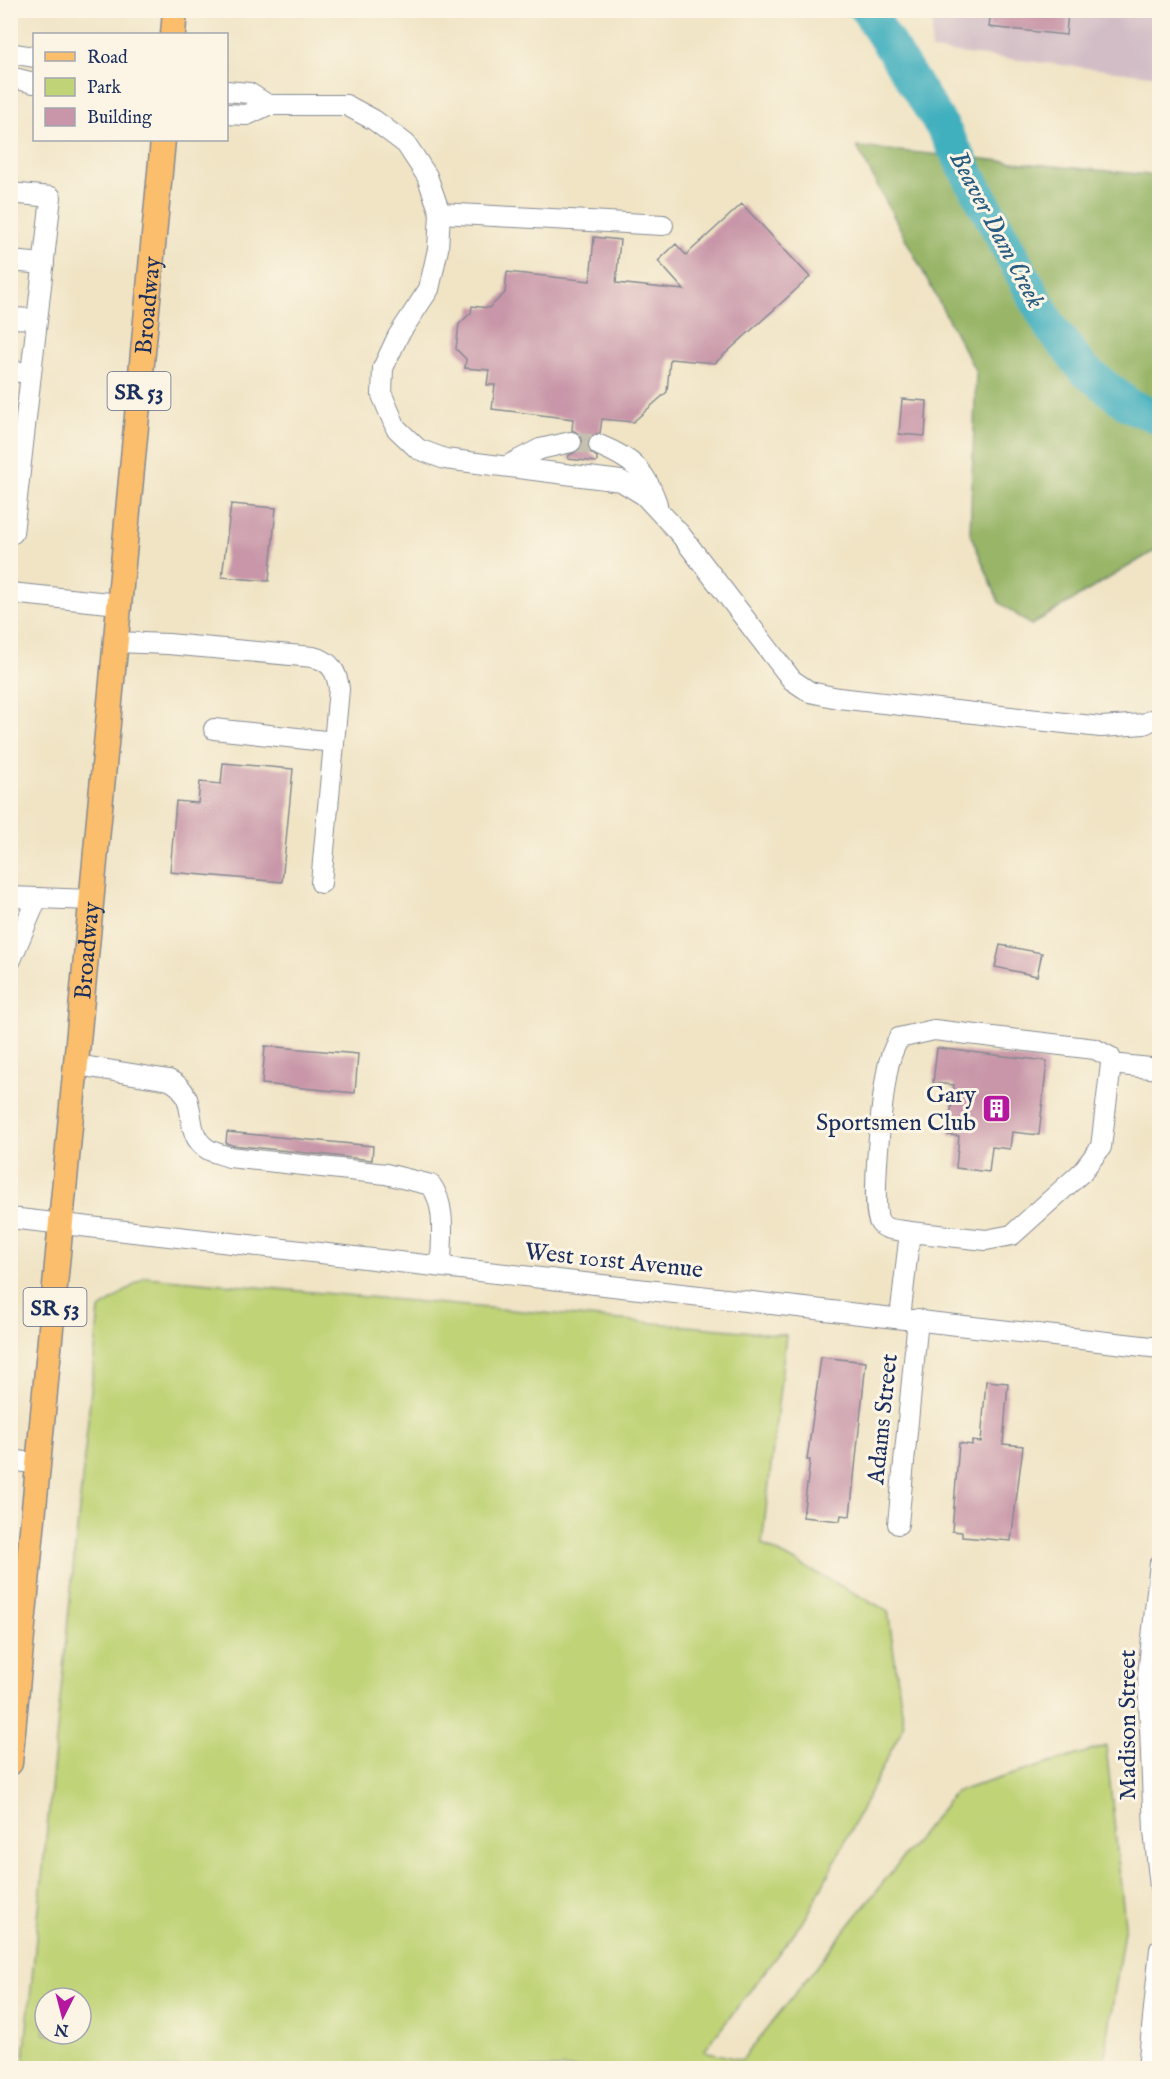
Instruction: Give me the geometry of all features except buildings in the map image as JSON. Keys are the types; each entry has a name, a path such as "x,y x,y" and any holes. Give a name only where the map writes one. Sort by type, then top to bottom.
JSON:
{"main road":[{"path":"173,33 175,10"},
{"name":"Broadway","path":"10,1763 63,1224 163,141"}],"street":[{"path":"10,53 33,57"},
{"path":"10,77 33,82"},
{"path":"228,91 249,93 268,105"},
{"path":"228,114 247,115 268,105 346,105 374,120 406,144 427,176 440,213 438,249 429,289 398,336 383,368 382,395 396,428 418,449 445,459 621,481 644,495 724,590 792,680 810,692 838,698 1101,727 1154,724"},
{"path":"10,193 51,197 31,373 18,425 13,533 10,533"},
{"path":"440,213 663,225"},
{"path":"10,261 44,264"},
{"path":"10,318 37,320"},
{"path":"10,371 31,373"},
{"path":"507,466 540,449 570,442"},
{"path":"598,445 627,457 651,486 660,512"},
{"path":"10,593 119,604"},
{"path":"115,642 224,648 324,659 338,678 339,689 321,883"},
{"path":"214,729 334,742"},
{"path":"10,897 92,900"},
{"path":"10,962 37,898"},
{"path":"934,1030 1095,1049 1110,1057 1111,1064 1101,1147 1082,1172 1012,1235 986,1240 910,1232 884,1227 878,1221 875,1188 887,1072 892,1050 899,1038 934,1030"},
{"path":"1111,1064 1160,1069"},
{"path":"77,1065 169,1080 180,1085 186,1094 196,1137 206,1148 229,1157 386,1174 431,1185 439,1195 441,1211 441,1266"},
{"name":"West 101st Avenue","path":"10,1218 1160,1348"},
{"name":"Adams Street","path":"897,1524 909,1318 910,1232"},
{"path":"10,1460 40,1464"},
{"name":"Madison Street","path":"1160,1563 1148,1675 1154,1831 1160,1887"},
{"path":"1148,2068 1160,1949"}],"shaded area":[{"path":"933,11 1159,11 1159,76 931,50"}],"green space":[{"path":"857,147 1159,176 1159,548 1031,625 999,602 970,533 976,372"},
{"path":"145,1277 786,1335 762,1544 888,1611 904,1725 807,1916 704,2051 742,2060 955,1792 1106,1746 1125,1924 1103,2068 23,2068 99,1310"}],"waterway":[{"name":"Beaver Dam Creek","path":"867,10 943,128 1051,328 1084,370 1129,405 1160,418"}],"tunnel":[{"path":"571,442 599,445"}],"place":[{"name":"Gary Sportsmen Club","path":"997,1108"}]}
